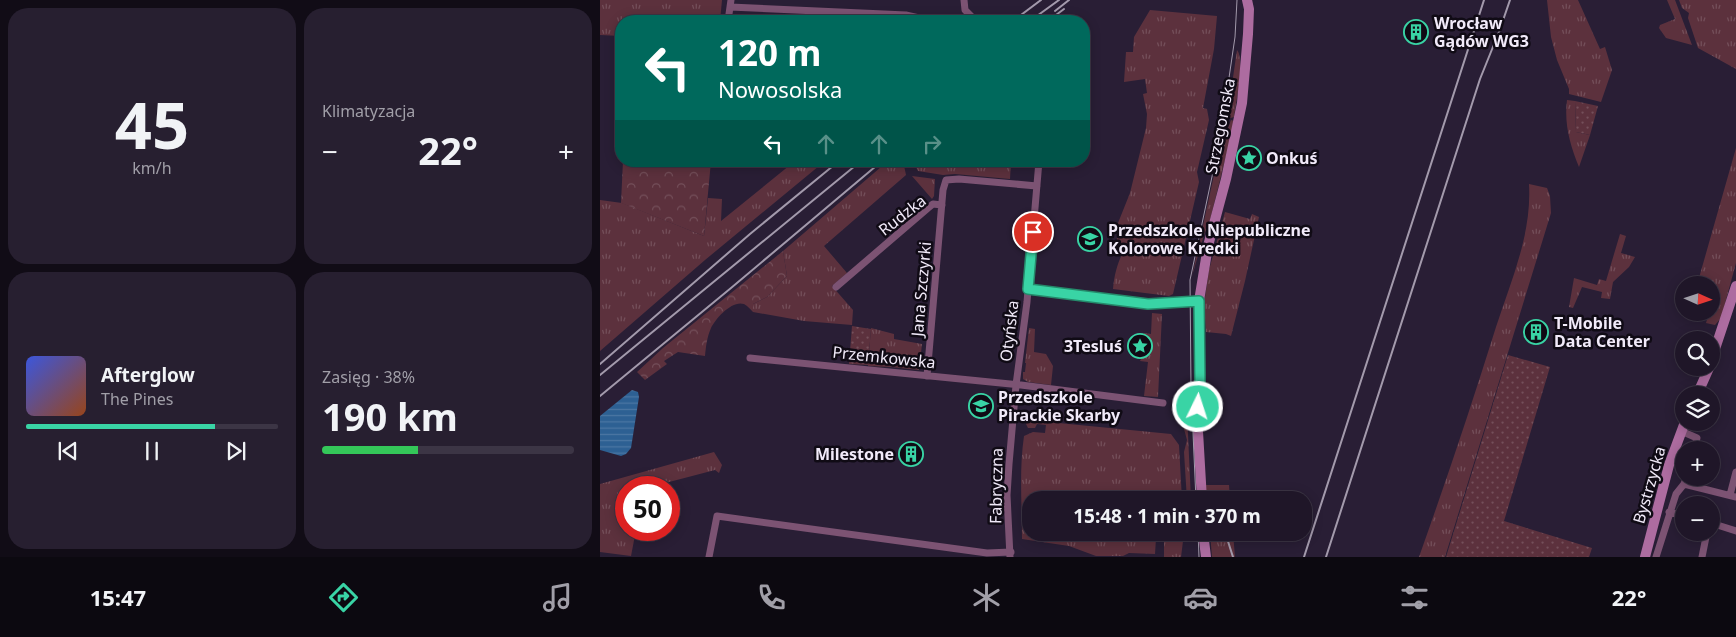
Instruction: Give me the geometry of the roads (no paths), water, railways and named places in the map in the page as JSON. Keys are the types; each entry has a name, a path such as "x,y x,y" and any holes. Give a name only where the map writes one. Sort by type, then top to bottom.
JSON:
{"main road":[{"name":"Strzegomska","path":"1201,491 1197,414 1200,383 1199,301 1208,246 1241,111 1249,3"},
{"path":"1720,334 1736,286"},
{"name":"Bystrzycka","path":"1645,557 1669,464 1681,431"},
{"path":"1204,541 1206,557"}],"street":[{"path":"964,0 965,10 970,15"},
{"path":"730,3 906,15"},
{"name":"Otyńska","path":"1016,385 1028,289 1039,167"},
{"name":"Rudzka","path":"836,287 933,204 942,205 946,180 1037,186"},
{"name":"Jana Szczyrki","path":"927,376 942,205"},
{"path":"1028,289 1148,304 1199,301"},
{"name":"Przemkowska","path":"750,358 1016,385 1163,403"},
{"name":"Fabryczna","path":"1010,555 1008,480 1016,385"},
{"path":"1688,431 1697,438 1696,441"},
{"path":"1701,486 1733,496 1736,472"},
{"path":"1656,557 1669,512 1676,494 1682,486"},
{"path":"1669,512 1675,514"},
{"path":"708,557 717,516 1010,555"},
{"path":"1720,526 1736,531"},
{"path":"1702,557 1706,541"}],"water":[{"path":"632,390 638,392 639,397 631,448 626,454 621,456 600,450 600,416"}],"tram line":[{"path":"1196,491 1191,388 1190,280 1220,139 1235,37 1237,0"},
{"path":"1198,541 1199,557"}],"railway":[{"path":"1021,15 1041,0"},
{"path":"1038,15 1059,0"},
{"path":"1055,11 1069,0"},
{"path":"1304,557 1484,0"},
{"path":"1326,557 1480,79 1510,0"},
{"path":"1056,15 1064,9"},
{"path":"600,364 750,234 832,167"},
{"path":"600,375 854,167"},
{"path":"600,396 875,167"},
{"path":"1228,541 1233,557"}],"place":[{"name":"Wrocław Gądów WG3","path":"1416,32"},
{"name":"Onkuś","path":"1249,158"},
{"name":"Przedszkole Niepubliczne Kolorowe Kredki","path":"1090,239"},
{"name":"T-Mobile Data Center","path":"1536,332"},
{"name":"3Tesluś","path":"1140,346"},
{"name":"Przedszkole Pirackie Skarby","path":"981,406"},
{"name":"Milestone","path":"911,454"}]}
